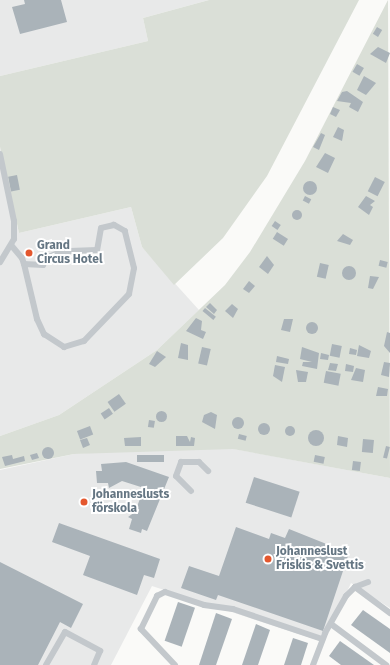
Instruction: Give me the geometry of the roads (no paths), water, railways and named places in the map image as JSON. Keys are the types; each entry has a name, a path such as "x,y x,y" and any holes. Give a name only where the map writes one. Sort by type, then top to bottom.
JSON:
{"lane":[{"path":"0,154 14,221 11,246 0,262"},
{"path":"11,246 24,264 44,334 64,348 84,341 128,294 134,268 125,231 114,225 101,228 97,250 63,251 48,257 43,266 24,264"},
{"path":"191,491 176,476 181,462 200,462 208,471"},
{"path":"321,665 314,663 322,639 355,587 368,582"},
{"path":"355,587 390,613"},
{"path":"175,665 141,629 157,596 165,592 204,605 233,609 322,639"},
{"path":"331,624 386,665"},
{"path":"46,665 65,632 100,651 94,665"}],"place":[{"name":"Grand Circus Hotel","path":"29,253"},
{"name":"Johanneslusts förskola","path":"84,502"},
{"name":"Johanneslust Friskis & Svettis","path":"268,559"}]}
